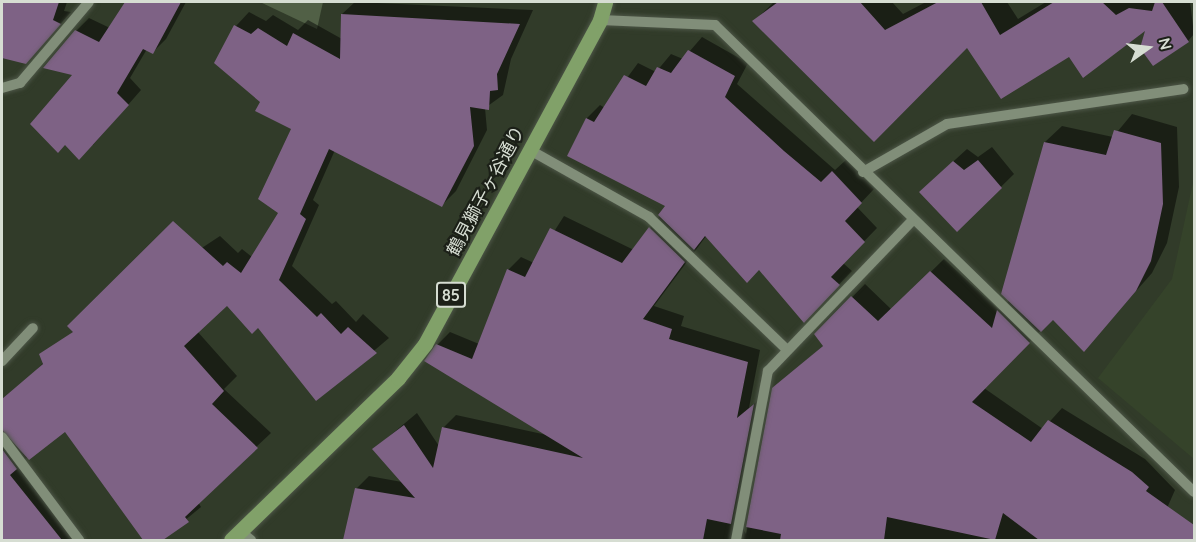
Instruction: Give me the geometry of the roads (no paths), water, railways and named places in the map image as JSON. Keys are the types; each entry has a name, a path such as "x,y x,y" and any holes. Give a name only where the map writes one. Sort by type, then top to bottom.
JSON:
{"main road":[{"name":"鶴見獅子ヶ谷通り","path":"241,538 412,362 600,20 605,2"}],"street":[{"path":"2,88 20,84 89,2"},
{"path":"600,20 715,25 912,221 1194,492"},
{"path":"862,172 947,124 1183,89"},
{"path":"530,150 650,217 785,348"},
{"path":"736,540 768,371 785,348 912,221"},
{"path":"2,361 33,328"},
{"path":"2,437 79,540"}]}
